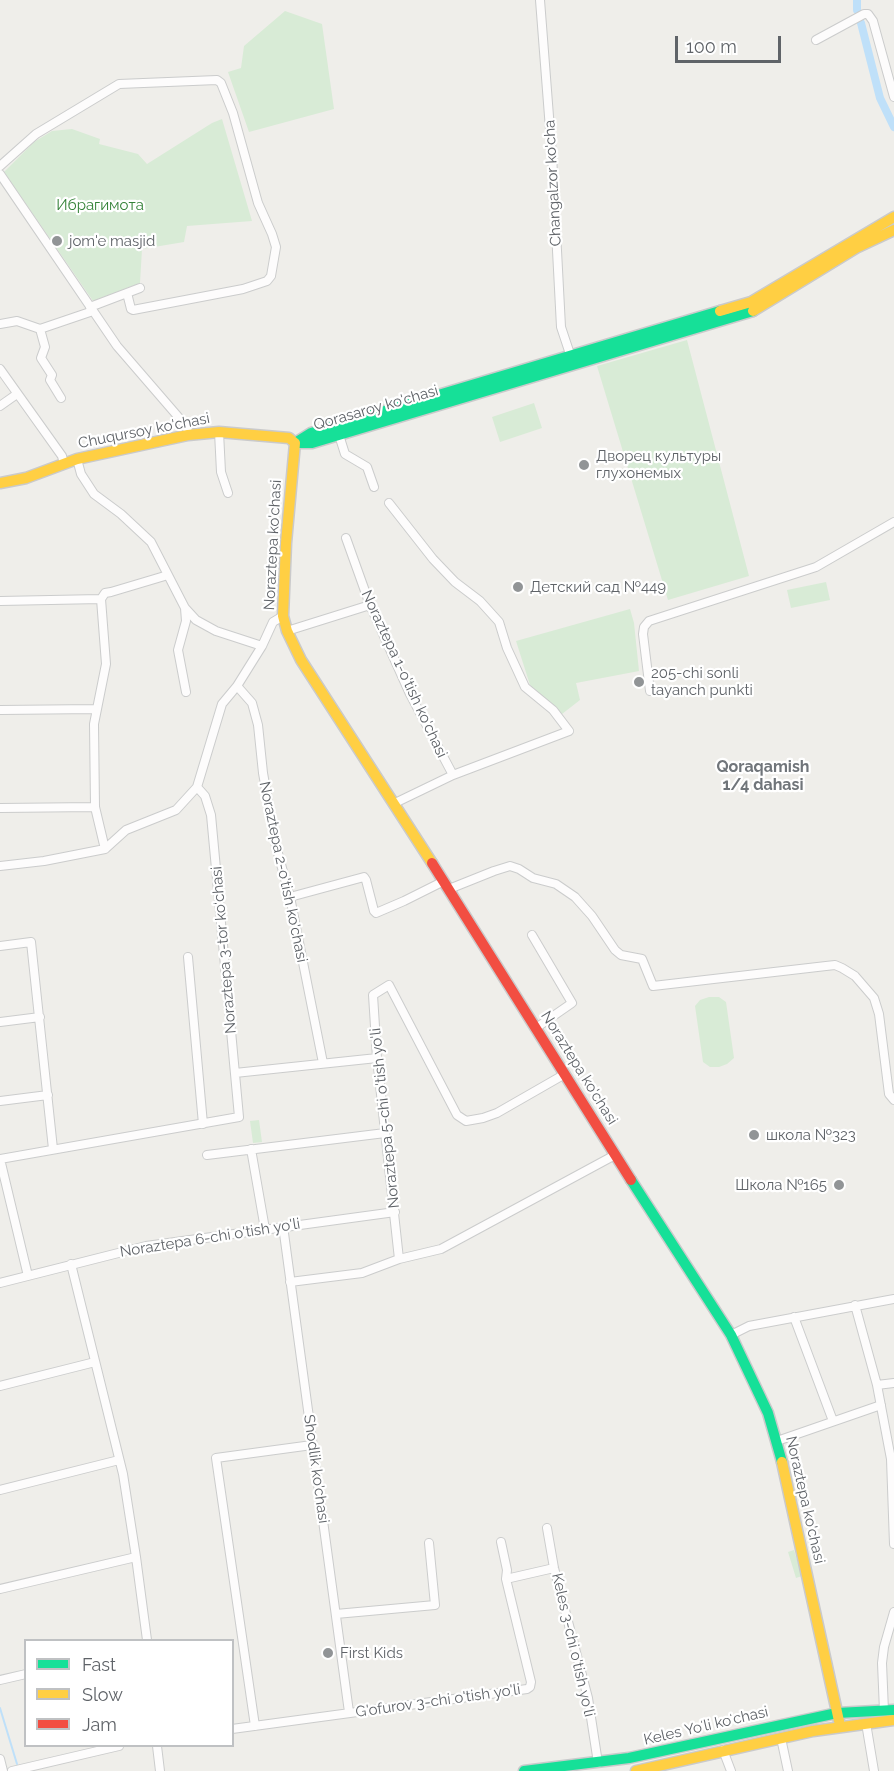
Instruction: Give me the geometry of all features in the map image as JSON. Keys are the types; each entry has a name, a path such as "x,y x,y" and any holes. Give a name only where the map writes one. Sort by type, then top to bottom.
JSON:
{"main road":[{"name":"Qorasaroy ko'chasi","path":"295,443 312,442 339,435 751,302 894,217"},
{"name":"Qorasaroy ko'chasi","path":"295,443 310,433 753,311 856,248 894,230"},
{"name":"Chuqursoy ko'chasi","path":"0,483 26,477 76,459 188,435 219,432 289,438 295,443"},
{"name":"Noraztepa ko'chasi","path":"295,443 286,543 283,616 287,631 301,660 395,803 615,1155 731,1335 765,1406 777,1441 840,1727"},
{"name":"Keles Yoʻli koʻchasi","path":"524,1771 598,1763 650,1754 837,1713 889,1710"},
{"name":"Keles Yoʻli koʻchasi","path":"636,1771 655,1769 723,1750 781,1738 894,1720"}],"street":[{"name":"Changalzor ko'cha","path":"540,0 552,155 561,327 572,360"},
{"path":"816,40 868,14 873,21 894,97"},
{"path":"0,166 36,134 119,84 217,80 221,83 233,112 258,203 276,247 271,276 267,282 243,289 133,310 127,293"},
{"path":"0,174 117,346 187,427 188,435"},
{"path":"0,324 17,321 40,329 140,288"},
{"path":"40,329 45,347 41,358 52,375 50,380 61,398"},
{"path":"0,369 62,456 64,464"},
{"path":"0,406 17,394"},
{"path":"219,432 220,472 228,493"},
{"path":"339,435 345,454 367,467 374,487"},
{"path":"76,459 81,474 94,494 121,514 151,542 186,608 196,620 216,631 262,646"},
{"path":"389,503 433,559 455,582 480,601 499,622 507,648 525,687 553,710 569,731 453,775 395,803"},
{"path":"650,691 643,636 649,621 816,567 894,522"},
{"name":"Noraztepa 1-o'tish ko'chasi","path":"346,538 370,605 410,694 453,775"},
{"path":"105,849 95,807 96,709 106,664 101,599 105,594 168,575"},
{"path":"0,601 101,599"},
{"path":"287,631 370,605"},
{"path":"186,608 186,621 178,650 186,692"},
{"path":"0,866 44,861 105,849 126,830 176,810 197,787 222,704 237,686 262,646 273,622 283,616"},
{"name":"Noraztepa 2-o'tish ko'chasi","path":"237,686 252,703 258,725 276,846 290,897 323,1063"},
{"path":"0,710 96,709"},
{"name":"Noraztepa 3-tor ko‘chasi","path":"197,787 205,796 211,815 239,1117 203,1124"},
{"path":"0,808 95,807"},
{"path":"290,897 364,877 376,913 447,885 512,866 533,878 556,884 575,897 592,916 615,950 621,955 641,957 653,986 835,965 855,976 874,998 890,1058 889,1094 894,1100"},
{"path":"532,935 572,1003 536,1028"},
{"path":"0,946 31,942 53,1149"},
{"path":"27,1276 0,1161 53,1149 203,1124 188,957"},
{"name":"Noraztepa 5-chi o'tish yo'li","path":"399,1259 372,997 389,985 457,1115 466,1121 497,1113 565,1074"},
{"path":"0,1022 40,1017"},
{"path":"235,1073 377,1058"},
{"path":"0,1101 48,1095"},
{"path":"207,1155 385,1133"},
{"path":"251,1149 264,1229"},
{"path":"290,1282 362,1273 399,1259 441,1249 615,1155"},
{"name":"Noraztepa 6-chi o'tish yo'li","path":"0,1283 146,1246 395,1212"},
{"name":"Shodlik ko'chasi","path":"283,1226 349,1712"},
{"path":"71,1264 119,1460 136,1557 147,1639"},
{"path":"731,1335 749,1326 894,1299"},
{"path":"854,1305 877,1385 891,1459 894,1544"},
{"path":"794,1317 833,1421"},
{"path":"0,1386 95,1362"},
{"path":"877,1385 894,1383"},
{"path":"777,1441 881,1405"},
{"path":"255,1726 216,1458 312,1446"},
{"path":"0,1490 119,1460"},
{"name":"Keles 3-chi o'tish yo'li","path":"547,1528 554,1568 588,1698 598,1763"},
{"name":"G'ofurov 3-chi o'tish yo'li","path":"234,1729 530,1687 531,1682 506,1579 507,1570 501,1542"},
{"path":"336,1614 435,1605 429,1543"},
{"path":"0,1589 136,1557"},
{"path":"506,1579 554,1568"},
{"path":"889,1710 882,1663 894,1612"},
{"path":"0,1680 24,1674"},
{"path":"866,1724 874,1771"},
{"path":"781,1738 788,1771"},
{"path":"12,1771 115,1747"},
{"path":"157,1747 160,1771"},
{"path":"723,1750 731,1771"},
{"path":"0,1759 3,1771"}],"green space":[{"path":"285,11 322,24 334,109 249,132 228,72 241,68 244,46"},
{"name":"Ибрагимота","path":"222,119 252,221 187,226 184,242 142,249 140,283 93,301 4,172 34,142 52,131 72,129 100,139 99,144 138,154 147,164"},
{"path":"687,340 749,576 668,600 597,366"},
{"path":"534,403 542,428 500,442 492,417"},
{"path":"826,582 830,600 791,608 787,590"},
{"path":"630,609 634,623 639,671 576,683 580,700 562,714 530,685 516,641"},
{"path":"719,997 726,1002 734,1058 719,1067 710,1067 703,1062 695,1006 700,1000"},
{"path":"259,1120 262,1142 253,1143 250,1121"},
{"path":"794,1550 802,1576 796,1578 788,1552"}],"waterway":[{"path":"857,0 857,10"},
{"path":"861,23 880,98 894,127"},
{"path":"0,1708 17,1764"}],"traffic: fast":[{"path":"295,443 311,433 720,311"},
{"path":"295,443 312,443 753,311"},
{"path":"631,1180 731,1335 768,1413 782,1462"},
{"path":"524,1771 629,1758 837,1713 894,1710"}],"traffic: slow":[{"path":"720,311 751,302 894,217"},
{"path":"753,311 856,248 894,230"},
{"path":"0,483 26,478 77,459 188,435 219,432 289,438 295,443"},
{"path":"295,443 286,543 283,616 287,631 301,660 432,863"},
{"path":"782,1462 839,1721"},
{"path":"636,1771 813,1731 894,1720"}],"traffic: jam":[{"path":"432,863 631,1180"}],"place":[{"name":"jom'e masjid","path":"57,241"},
{"name":"Дворец культуры глухонемых","path":"584,465"},
{"name":"Детский сад №449","path":"518,587"},
{"name":"205-chi sonli tayanch punkti","path":"639,682"},
{"name":"школа №323","path":"754,1135"},
{"name":"Школа №165","path":"839,1185"},
{"name":"First Kids","path":"328,1653"}],"district":[{"name":"Qoraqamish 1/4 dahasi","path":"763,776"}]}
